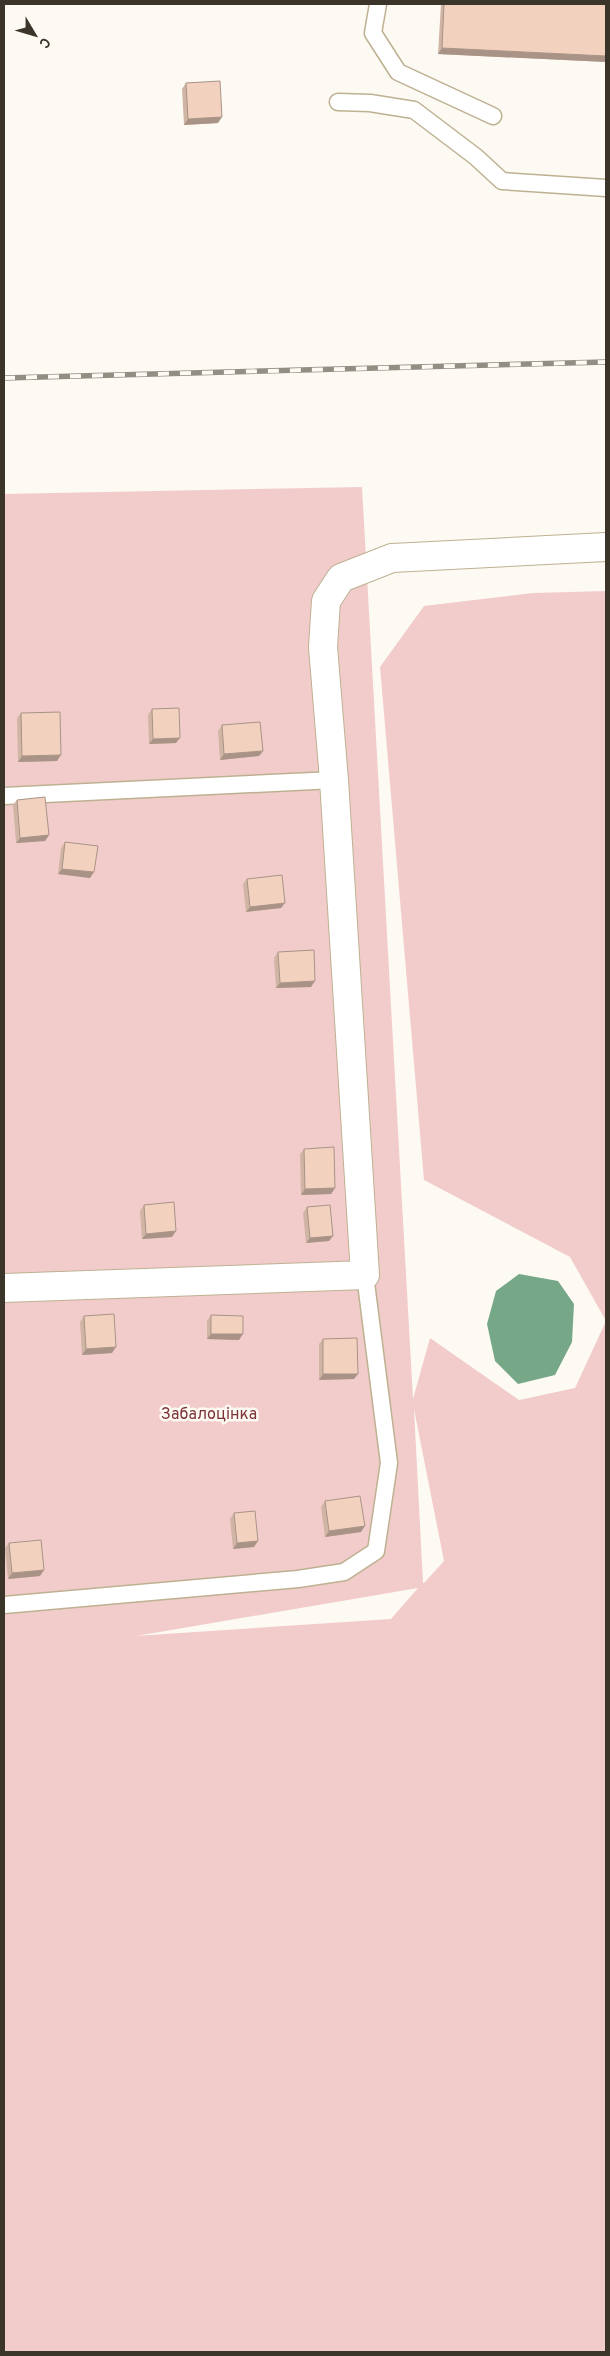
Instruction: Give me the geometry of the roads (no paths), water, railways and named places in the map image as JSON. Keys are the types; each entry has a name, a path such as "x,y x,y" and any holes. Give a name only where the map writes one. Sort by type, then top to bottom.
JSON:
{"street":[{"path":"4,1288 365,1275 334,780 323,647 326,601 341,578 392,558 606,547"}],"lane":[{"path":"378,4 373,33 398,72 493,116"},
{"path":"338,102 370,103 414,110 476,156 502,181 606,188"},
{"path":"4,796 334,780"},
{"path":"4,1605 298,1579 344,1572 376,1551 390,1463 365,1275"}],"railway":[{"path":"4,378 606,362"}],"park label":[{"name":"Забалоцінка","path":"209,1415"}]}
